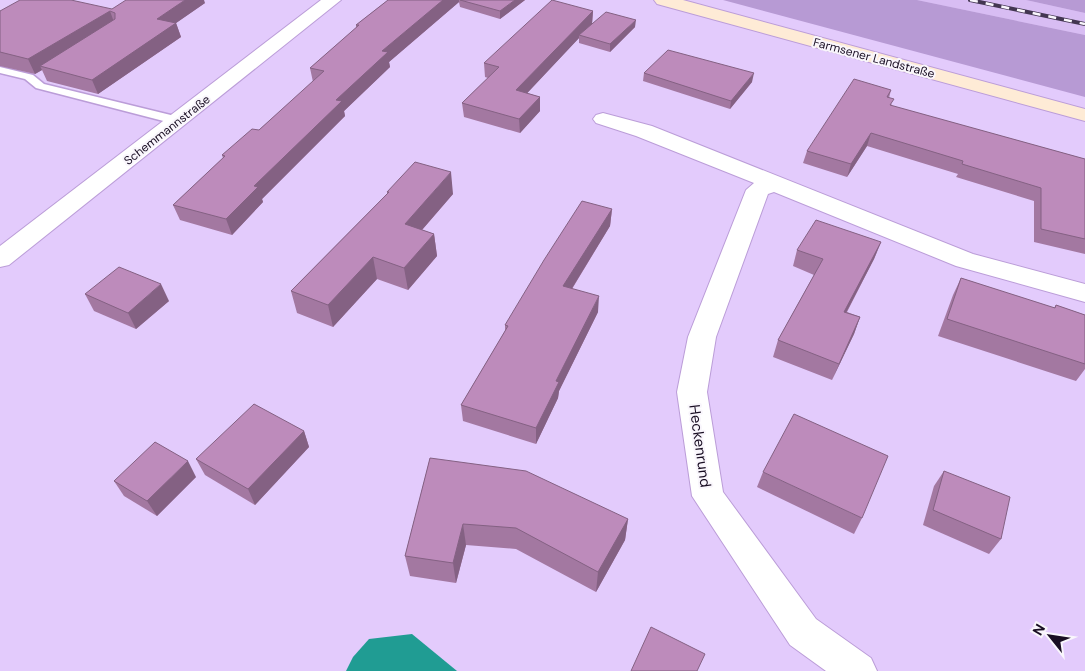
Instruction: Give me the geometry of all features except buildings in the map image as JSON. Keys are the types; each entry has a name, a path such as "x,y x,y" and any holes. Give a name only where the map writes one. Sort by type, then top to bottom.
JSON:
{"main road":[{"name":"Farmsener Landstraße","path":"664,0 1085,115"}],"street":[{"name":"Schemmannstraße","path":"0,259 332,0"},
{"path":"603,119 644,131 965,260 1085,293"},
{"name":"Heckenrund","path":"773,184 758,190 702,337 692,392 708,496 803,632 858,671"}],"lane":[{"path":"0,70 39,79 40,86 179,121"}],"shaded area":[{"path":"723,0 917,0 1085,35 1085,97"},
{"path":"917,0 1026,0 1085,13 1085,35"},
{"path":"1026,0 1085,0 1085,13"},
{"path":"412,634 457,671 346,671 353,657 369,639"}],"railway":[{"path":"970,0 1085,24"}]}
